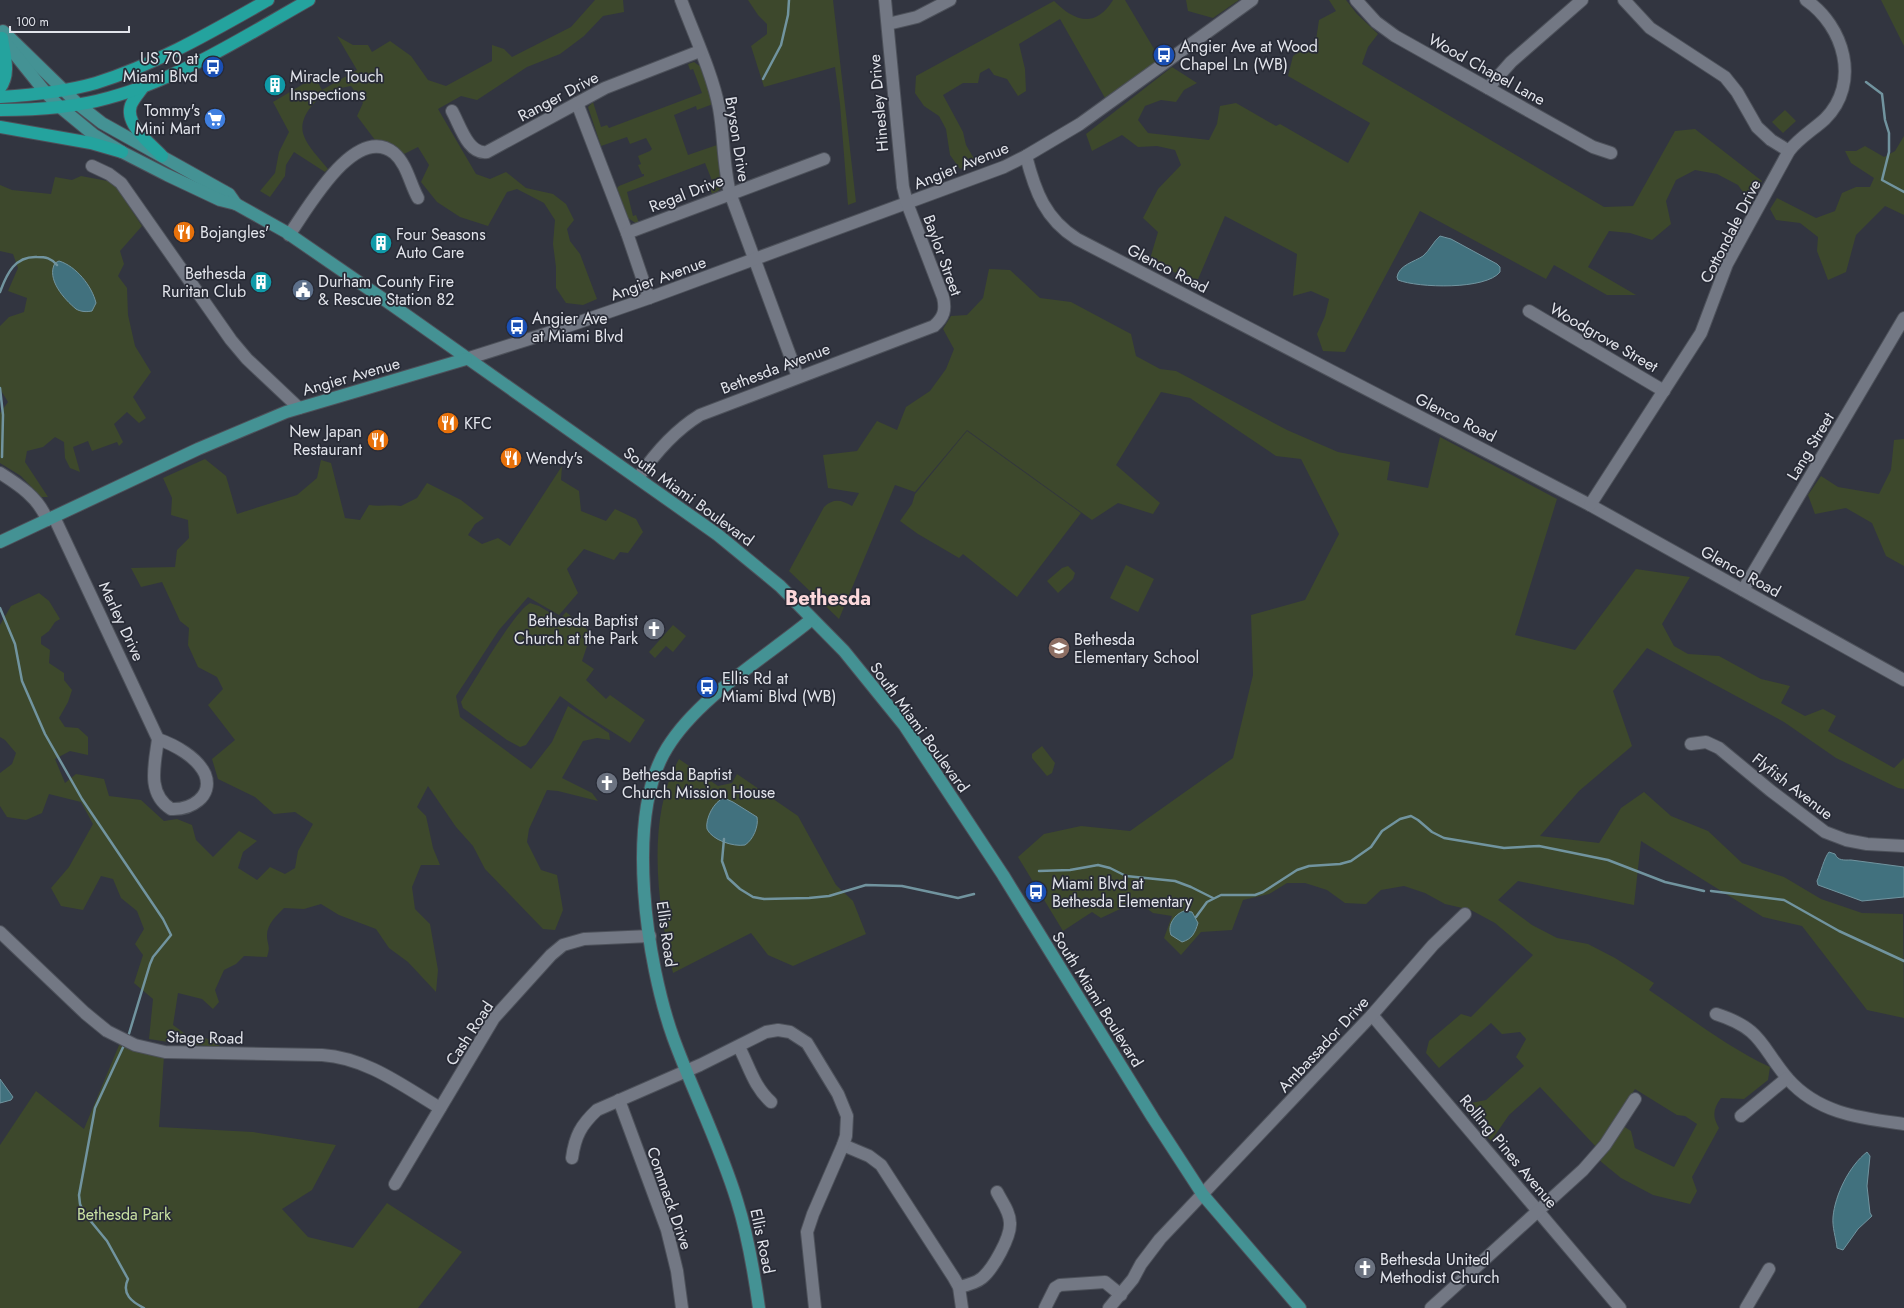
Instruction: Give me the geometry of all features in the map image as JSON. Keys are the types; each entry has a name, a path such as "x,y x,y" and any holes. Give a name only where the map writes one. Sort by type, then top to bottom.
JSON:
{"highway":[{"path":"0,97 46,93 96,83 131,70 175,50 268,0"},
{"path":"0,110 29,110 79,105 110,98 143,87 223,48 309,0"},
{"path":"214,30 223,48"},
{"path":"0,88 5,80 6,71 1,34"},
{"path":"143,87 131,106 132,120 139,131 162,156"},
{"path":"0,127 91,143 122,152"}],"main road":[{"name":"South Miami Boulevard","path":"1,34 79,105 112,130 229,194 236,204"},
{"name":"South Miami Boulevard","path":"1,34 46,93 85,128 122,152 220,200 236,204 290,234 638,478 738,551 780,586 861,670 904,725 1003,875 1159,1128 1203,1195 1300,1308"},
{"name":"Angier Avenue","path":"0,542 218,440 299,408 466,358"},
{"name":"Ellis Road","path":"759,1308 749,1247 737,1201 688,1071 673,1037 660,993 650,936 643,861 645,816 649,790 664,753 682,728 707,702 812,619"}],"street":[{"name":"Bryson Drive","path":"681,0 713,84 719,107 724,171 730,193 798,377"},
{"name":"Hinesley Drive","path":"885,0 900,160 907,203"},
{"path":"888,24 917,17 950,0"},
{"name":"Angier Avenue","path":"466,358 545,334 755,260 983,175 1026,156 1096,113 1252,0"},
{"name":"Wood Chapel Lane","path":"1356,0 1366,13 1384,29 1593,147 1611,153"},
{"path":"1488,88 1511,62 1582,0"},
{"path":"1624,0 1650,28 1725,77 1737,92 1756,127 1763,134 1789,151"},
{"name":"Cottondale Drive","path":"1590,505 1701,333 1727,264 1789,151 1801,138 1825,119 1839,99 1845,79 1844,58 1838,39 1826,19 1806,0"},
{"name":"Ranger Drive","path":"452,111 472,148 483,153 605,88 700,51"},
{"path":"577,103 627,232 649,298"},
{"path":"290,234 339,167 361,150 372,147 387,149 394,153 406,170 418,198"},
{"name":"Glenco Road","path":"1026,156 1036,188 1048,212 1059,227 1076,239 1590,505 1904,680"},
{"name":"Regal Drive","path":"627,232 824,159"},
{"path":"92,166 109,174 121,183 231,340 247,359 299,408"},
{"name":"Baylor Street","path":"907,203 943,297 945,312 942,317"},
{"name":"Woodgrove Street","path":"1528,311 1664,391"},
{"name":"Bethesda Avenue","path":"638,478 660,449 678,431 700,415 934,326 942,317"},
{"name":"Lang Street","path":"1743,590 1904,318"},
{"name":"Marley Drive","path":"0,473 27,492 51,518 158,739"},
{"path":"158,739 179,749 200,767 204,774 206,781 204,793 201,799 188,808 171,809 158,797 155,789 154,771 158,739"},
{"name":"Flyfish Avenue","path":"1691,744 1706,742 1719,748 1771,791 1825,832 1846,840 1867,844 1904,846"},
{"name":"Ambassador Drive","path":"1109,1308 1133,1279 1141,1264 1160,1239 1372,1015 1433,945 1465,914"},
{"name":"Stage Road","path":"0,932 85,1013 107,1031 126,1041 154,1051 165,1052 322,1055 342,1058 365,1064 440,1108"},
{"name":"Cash Road","path":"395,1184 494,1018 559,948 569,942 584,939 650,936"},
{"path":"1716,1014 1739,1023 1754,1033 1765,1045 1787,1078 1813,1099 1833,1110 1857,1118 1904,1124"},
{"name":"Rolling Pines Avenue","path":"1372,1015 1620,1308"},
{"path":"572,1158 574,1141 584,1122 597,1110 688,1071 772,1030 790,1032 802,1038 807,1043 844,1105 847,1123 843,1145 813,1214 807,1232 815,1308"},
{"path":"738,1047 753,1079 762,1094 771,1102"},
{"path":"1741,1116 1787,1078"},
{"path":"1431,1308 1593,1159 1615,1131 1635,1099"},
{"name":"Commack Drive","path":"619,1100 667,1230 677,1271 682,1308"},
{"path":"843,1145 869,1156 886,1171 959,1287 962,1308"},
{"path":"959,1287 973,1283 983,1277 991,1268 1008,1237 1010,1222 1009,1215 997,1192"},
{"path":"1746,1308 1769,1269"},
{"path":"1045,1308 1055,1288 1060,1285 1105,1282 1121,1295"}],"green space":[{"path":"595,0 623,0 624,12 603,16 584,36 560,54 527,67 477,100 461,96 438,109 476,174 490,179 506,172 526,188 553,194 566,204 574,220 567,229 570,241 580,254 597,299 583,305 566,303 556,288 556,267 553,244 555,220 544,203 517,189 507,192 488,226 460,217 437,202 421,182 429,165 418,147 404,154 388,143 375,140 357,116 363,103 351,86 329,92 316,101 306,114 303,121 302,129 306,140 311,149 328,169 325,172 294,152 286,165 285,176 270,197 260,191 275,173 279,152 289,132 273,102 315,77 322,90 357,70 337,36 353,45 368,45 372,52 390,41 411,56 428,80 446,86 492,61 492,45 504,49 512,57 571,27"},
{"path":"748,0 833,0 856,202 848,205 840,104 835,67 764,87 751,46 767,34 767,24 758,15"},
{"path":"1113,0 1125,0 1160,59 1105,98 1060,19 1019,44 1025,69 1026,91 1018,96 1007,79 994,75 989,68 980,73 978,83 963,83 943,95 963,132 966,145 976,162 960,169 950,155 946,129 939,116 924,106 915,93 916,76 1054,1 1069,13 1084,19 1099,15"},
{"path":"1186,0 1239,0 1213,18 1188,11"},
{"path":"1329,0 1346,0 1357,14 1378,34 1368,47 1362,64 1604,207 1633,206 1675,131 1695,129 1762,181 1750,202 1738,185 1717,174 1695,170 1676,180 1666,201 1671,224 1652,240 1630,233 1609,231 1588,267 1636,295 1607,295 1554,265 1546,279 1420,211 1345,352 1323,351 1317,334 1325,316 1329,299 1311,291 1293,296 1297,254 1225,216 1196,284 1150,259 1158,232 1143,218 1158,189 1181,165 1175,150 1157,146 1138,147 1122,135 1092,151 1086,134 1172,67 1197,83 1184,90 1176,102 1161,100 1145,106 1138,120 1148,133 1209,140 1217,124 1220,106 1236,103 1276,126 1280,124 1348,163 1370,123 1288,76 1293,56 1316,40 1319,20 1336,11"},
{"path":"1881,0 1904,0 1904,46"},
{"path":"694,62 701,67 713,104 697,110 696,106 674,115 688,155 717,145 721,188 712,194 710,188 712,187 713,183 705,163 627,192 633,216 636,215 639,223 637,224 628,218 617,188 644,176 638,165 641,164 638,156 652,149 646,138 630,144 627,137 601,146 588,107 593,102 601,127 607,125 609,128 702,93 693,69 690,70 688,64"},
{"path":"1785,110 1796,121 1783,133 1772,122"},
{"path":"1904,136 1904,215 1885,206 1856,235 1846,272 1828,280 1817,251 1818,237 1800,223 1776,220 1770,209 1777,198 1816,218 1835,211 1842,193 1856,187 1870,187 1874,178 1851,163 1845,151 1856,151 1865,146 1884,157 1895,151"},
{"path":"81,176 113,182 142,226 120,251 124,264 118,276 127,288 128,315 135,346 151,372 133,397 146,418 139,423 127,412 114,424 123,442 119,446 117,442 92,451 88,441 73,447 80,472 70,468 65,458 64,442 55,437 43,447 27,451 25,462 48,497 41,497 21,476 0,463 0,413 8,402 0,389 0,326 9,317 24,312 27,298 8,291 18,268 13,254 0,251 0,185 12,190 51,194 55,177 72,180"},
{"path":"989,269 1010,270 1040,298 1071,302 1131,334 1136,356 1160,369 1176,371 1287,430 1338,452 1390,462 1387,480 1428,488 1440,437 1557,499 1515,635 1575,650 1636,569 1690,577 1662,624 1674,646 1688,654 1719,656 1761,679 1790,686 1781,703 1805,716 1823,709 1836,716 1828,731 1894,768 1904,758 1904,789 1898,788 1836,758 1784,722 1647,648 1613,691 1632,746 1579,791 1540,836 1599,843 1621,808 1644,792 1671,816 1708,831 1742,863 1784,877 1821,899 1862,913 1903,914 1904,1018 1867,1010 1802,926 1763,917 1641,841 1634,905 1518,881 1498,900 1532,925 1557,938 1588,944 1615,958 1654,983 1649,990 1723,1041 1770,1067 1768,1080 1744,1099 1721,1098 1718,1102 1714,1116 1719,1128 1692,1177 1697,1191 1690,1204 1653,1195 1621,1178 1599,1160 1623,1126 1631,1131 1635,1148 1674,1167 1697,1124 1685,1116 1677,1115 1635,1089 1597,1148 1540,1087 1509,1115 1491,1141 1461,1105 1486,1100 1524,1066 1516,1057 1526,1039 1520,1032 1502,1034 1491,1023 1439,1068 1426,1053 1429,1041 1461,1014 1471,1017 1533,955 1495,923 1471,910 1445,904 1425,893 1404,886 1381,890 1366,904 1345,903 1327,890 1305,883 1287,883 1269,894 1243,900 1232,930 1201,932 1181,955 1164,938 1172,916 1153,913 1137,901 1101,918 1092,912 1063,931 1018,857 1044,834 1081,826 1130,831 1233,758 1253,675 1251,615 1305,600 1339,534 1301,459 1276,456 1190,398 1161,392 1116,465 1160,503 1153,514 1118,503 1092,520 967,430 915,492 895,485 839,619 789,571 824,507 834,501 844,502 852,506 859,493 828,488 823,455 857,451 877,421 897,430 906,407 930,391 946,369 954,349 943,329 951,316 967,315 983,298"},
{"path":"967,431 1081,513 1017,597 963,554 959,558 918,534 900,521 912,504 915,494"},
{"path":"1904,439 1904,566 1886,556 1872,523 1846,508 1815,514 1808,495 1821,476 1838,487 1879,494 1891,470 1894,440"},
{"path":"205,459 226,476 237,514 297,495 317,478 321,460 331,463 345,518 360,520 369,505 401,506 417,498 427,483 461,500 484,518 475,524 468,535 482,544 498,538 510,546 562,466 561,480 579,491 581,511 606,521 615,509 636,519 643,532 628,553 620,552 614,560 584,549 567,569 578,593 559,615 528,597 499,630 456,696 460,717 531,769 552,742 568,706 609,733 610,740 597,738 583,741 562,778 592,793 598,801 558,791 547,790 529,829 527,842 541,870 557,875 563,910 555,930 543,929 485,869 473,846 456,827 428,786 417,807 426,816 433,848 440,865 421,865 412,887 415,909 430,924 438,970 436,992 408,962 389,948 376,929 339,915 321,904 304,909 284,908 273,920 267,931 269,950 267,957 244,956 236,964 224,970 215,990 219,1002 213,1009 202,999 178,993 173,1025 188,1036 198,1034 222,1047 181,1044 149,1039 153,999 134,983 143,955 135,944 144,929 137,911 121,898 113,879 101,876 83,910 61,906 51,888 69,867 93,824 81,802 49,794 42,813 26,820 7,817 0,806 0,773 12,764 16,753 5,740 0,737 0,625 11,606 39,593 49,601 60,619 55,622 49,631 41,637 41,644 50,650 49,663 64,673 64,680 72,690 68,702 59,718 65,727 78,728 88,737 88,755 70,751 55,759 65,783 76,774 104,779 109,796 141,800 164,821 177,819 192,825 196,840 213,857 239,831 257,841 243,852 238,868 257,880 270,867 285,874 295,868 298,851 313,824 295,812 274,814 255,797 218,779 212,759 235,740 208,705 223,689 217,677 198,667 188,645 189,628 180,621 162,582 141,587 131,568 175,567 177,550 189,538 188,520 171,515 172,498 163,478"},
{"path":"1126,565 1154,579 1138,612 1110,598"},
{"path":"1068,566 1075,573 1073,579 1058,593 1047,581 1062,568"},
{"path":"530,603 539,606 560,619 566,612 589,631 589,640 582,661 594,669 586,680 606,699 610,695 645,720 630,743 586,715 560,696 526,745 520,747 507,740 463,708 461,702 504,633 523,609"},
{"path":"673,625 686,636 673,652 666,646 655,658 649,652"},
{"path":"1042,746 1055,763 1052,773 1047,776 1032,758 1032,754"},
{"path":"679,759 718,786 732,783 737,774 798,816 836,885 853,901 866,934 793,966 768,955 751,933 673,973 659,893 658,864 658,836 668,783","holes":["720,799 733,802 757,817 734,845 716,838 709,815"]},
{"name":"Bethesda Park","path":"120,1043 164,1056 159,1127 253,1132 336,1145 312,1190 282,1209 308,1237 353,1248 387,1203 462,1252 418,1308 0,1308 0,1145 36,1091 84,1129"}],"water":[{"path":"1440,236 1451,239 1497,264 1500,267 1500,272 1492,278 1467,285 1420,285 1398,280 1398,273 1407,264 1423,256"},
{"path":"59,261 77,272 91,290 96,303 92,311 84,312 76,309 66,300 58,288 53,276 53,269 55,263"},
{"path":"724,798 757,817 755,832 751,840 745,845 735,845 723,842 713,836 707,829 707,820 711,811 720,800"},
{"path":"1829,852 1835,854 1842,860 1904,867 1904,897 1862,901 1818,885 1817,881"},
{"path":"1184,911 1192,912 1198,923 1193,935 1182,942 1171,935 1170,927 1175,917"},
{"path":"0,1079 13,1097 11,1100 0,1103"},
{"path":"1867,1152 1870,1156 1867,1186 1870,1213 1872,1216 1858,1229 1843,1250 1837,1248 1833,1225 1834,1208 1840,1190 1849,1173 1860,1158"}],"waterway":[{"path":"763,79 781,45 788,15 789,0"},
{"path":"1866,82 1882,94 1885,120 1889,133 1889,152 1882,180 1904,192"},
{"path":"0,292 9,272 23,259 29,257 46,258 50,259 57,265"},
{"path":"0,388 3,415 2,457"},
{"path":"0,608 15,644 22,681 45,734 82,799 163,919 171,935 153,957 150,964 128,1037"},
{"path":"1196,917 1207,902 1221,895 1255,895 1263,892 1297,870 1309,866 1340,864 1351,861 1371,847 1382,831 1400,819 1411,816 1432,832 1444,838 1504,848 1539,846 1608,860 1665,882 1704,891"},
{"path":"724,839 722,861 728,878 740,889 753,897 764,899 829,896 866,885 902,886 958,898 974,894"},
{"path":"1039,871 1070,870 1098,865 1110,868 1126,876 1175,881 1213,898"},
{"path":"1711,891 1784,900 1839,931 1904,961"},
{"path":"125,1043 95,1108 79,1195 80,1204 84,1213 107,1241 128,1279 126,1289 129,1297 135,1303 144,1308"}],"place":[{"name":"Angier Ave at Wood Chapel Ln (WB)","path":"1164,55"},
{"name":"US 70 at Miami Blvd","path":"213,67"},
{"name":"Miracle Touch Inspections","path":"275,85"},
{"name":"Tommy's Mini Mart","path":"215,119"},
{"name":"Bojangles'","path":"184,232"},
{"name":"Four Seasons Auto Care","path":"381,243"},
{"name":"Bethesda Ruritan Club","path":"261,282"},
{"name":"Durham County Fire & Rescue Station 82","path":"303,290"},
{"name":"Angier Ave at Miami Blvd","path":"517,327"},
{"name":"KFC","path":"448,423"},
{"name":"New Japan Restaurant","path":"378,440"},
{"name":"Wendy's","path":"511,458"},
{"name":"Bethesda Baptist Church at the Park","path":"654,629"},
{"name":"Bethesda Elementary School","path":"1059,648"},
{"name":"Ellis Rd at Miami Blvd (WB)","path":"707,687"},
{"name":"Bethesda Baptist Church Mission House","path":"607,783"},
{"name":"Miami Blvd at Bethesda Elementary","path":"1036,892"},
{"name":"Bethesda United Methodist Church","path":"1365,1268"}],"district":[{"name":"Bethesda","path":"828,598"}]}
